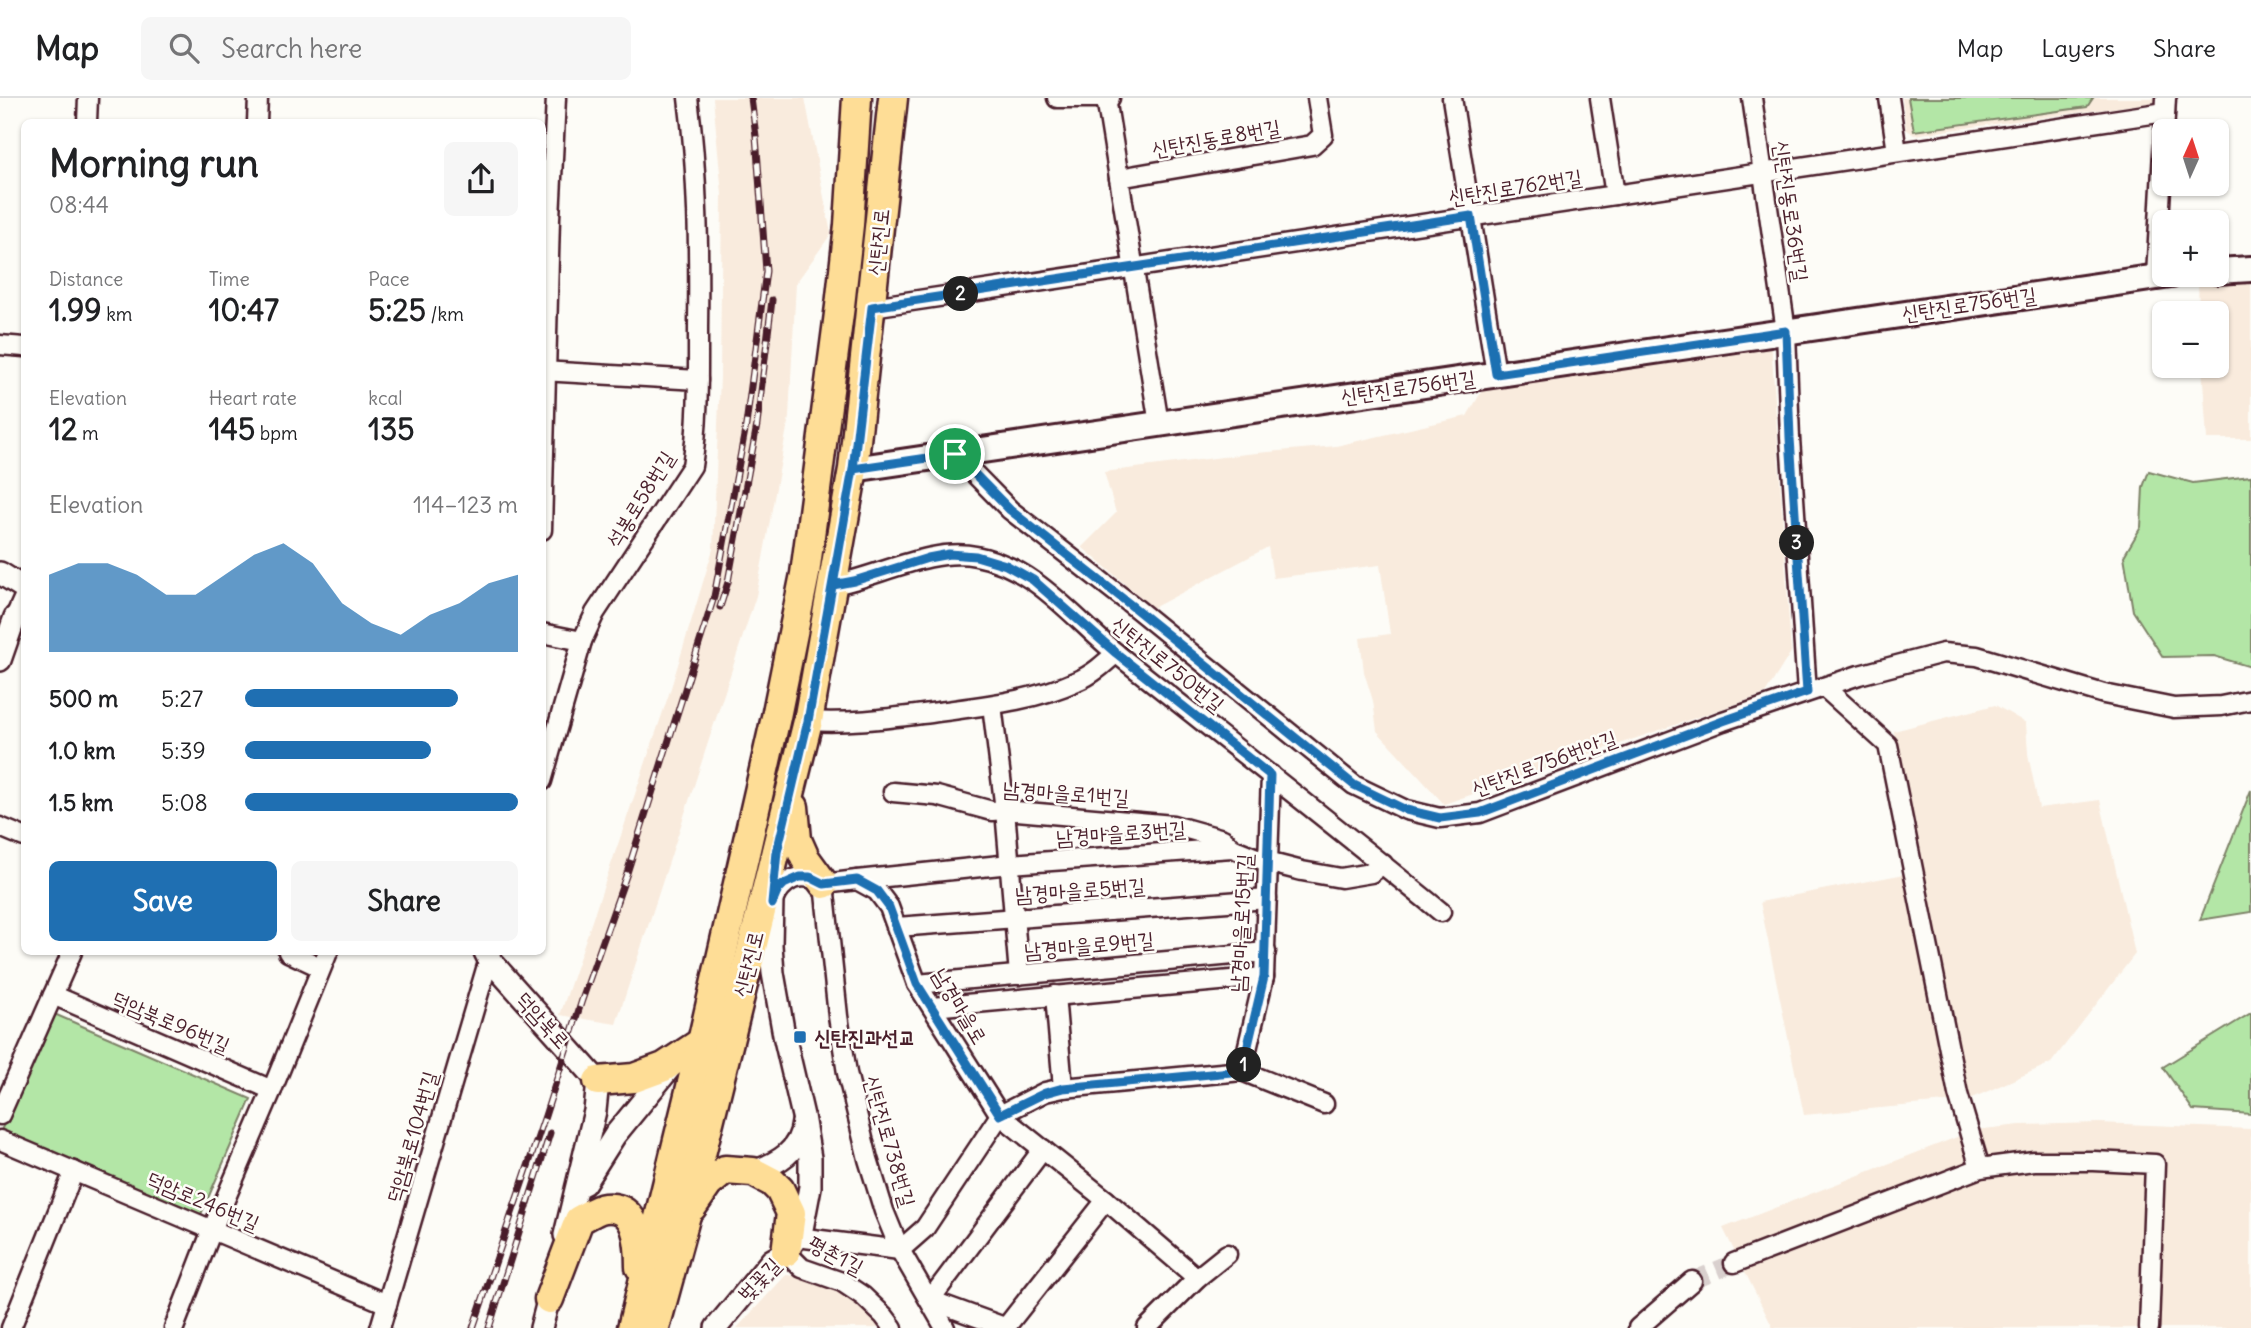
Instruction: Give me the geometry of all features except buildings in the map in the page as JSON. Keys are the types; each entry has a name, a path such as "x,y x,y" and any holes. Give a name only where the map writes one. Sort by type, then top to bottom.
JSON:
{"main road":[{"name":"신탄진로","path":"632,1328 690,1049 776,717 805,574 849,225 857,98"},
{"name":"신탄진로","path":"655,1328 686,1215 808,721 853,469 893,98"},
{"path":"2229,270 2251,269"},
{"name":"신탄진로756번길","path":"853,469 2152,277"},
{"path":"792,790 797,840 805,858 824,884"},
{"path":"598,1081 634,1079 664,1067 690,1049"},
{"path":"686,1215 708,1184 724,1170 754,1172 780,1190 790,1213 795,1239"},
{"path":"549,1299 579,1220 604,1208 617,1209 630,1215 636,1228 640,1250 640,1295"}],"street":[{"path":"87,119 88,98"},
{"path":"257,119 258,98"},
{"path":"546,294 547,217 556,98"},
{"name":"석봉로58번길","path":"546,767 582,641 595,613 692,467 696,440 698,380 699,233 688,98"},
{"path":"1057,98 1107,98 1159,424"},
{"name":"신탄진동로8번길","path":"1119,178 1312,145 1322,135 1317,98"},
{"path":"1452,98 1496,374"},
{"path":"1600,98 1615,195"},
{"name":"신탄진동로36번길","path":"1752,98 1786,331 1790,438 1815,690"},
{"path":"1889,98 1897,152"},
{"path":"2164,210 2165,105"},
{"name":"신탄진로762번길","path":"872,307 1897,152 2165,105"},
{"path":"0,345 21,347"},
{"path":"546,371 698,380"},
{"name":"신탄진로756번안길","path":"955,454 1010,510 1354,785 1406,810 1440,818 1480,813 1723,721 1883,668 1943,653 1977,656 2104,694 2174,708 2221,706 2251,700"},
{"name":"신탄진로750번길","path":"833,585 949,554 976,556 1006,565 1033,580 1116,653 1441,912"},
{"path":"0,573 21,586"},
{"path":"0,660 13,615"},
{"path":"546,634 582,641"},
{"path":"808,721 834,722 992,705 1037,696 1078,681 1101,667 1116,653"},
{"path":"1815,690 1888,745 1958,1094 1980,1168"},
{"path":"992,705 1005,810 1019,975"},
{"name":"남경마을로15번길","path":"1242,1071 1264,977 1270,775"},
{"name":"남경마을로1번길","path":"893,792 937,796 992,811 1173,825 1223,839 1232,848"},
{"path":"0,827 21,836"},
{"name":"남경마을로3번길","path":"857,880 1010,864 1232,848 1267,862 1342,878 1371,873 1383,864"},
{"path":"777,852 772,904 774,973 810,1158 810,1187 795,1239 901,1250 925,1228 1000,1115 1045,1093 1063,1088 1242,1071 1324,1104"},
{"path":"772,904 778,890 791,880 810,877 824,884 857,880"},
{"name":"남경마을로","path":"857,880 877,891 889,907 917,984 1000,1115 1197,1278"},
{"name":"신탄진로738번길","path":"824,884 847,1073 878,1193 901,1250 945,1328"},
{"name":"남경마을로5번길","path":"897,927 1267,900"},
{"name":"남경마을로9번길","path":"917,984 1266,952"},
{"path":"0,1115 71,955"},
{"path":"174,1328 324,959 303,955"},
{"name":"덕암북로104번길","path":"380,1328 484,955"},
{"name":"덕암북로","path":"485,955 598,1081"},
{"path":"932,1007 1264,977"},
{"name":"덕암북로96번길","path":"53,995 272,1090"},
{"path":"1055,995 1063,1088"},
{"path":"575,1198 615,1135 690,1049"},
{"path":"541,1328 575,1198 595,1111 598,1081"},
{"path":"754,1172 775,1164 791,1150 803,1126 803,1116"},
{"name":"덕암로246번길","path":"0,1140 387,1304"},
{"path":"1043,1149 930,1300 1006,1328 1106,1200"},
{"path":"1734,1263 1980,1168 2034,1160 2155,1164 2149,1328"},
{"path":"11,1328 74,1171"},
{"name":"벚꽃길","path":"716,1328 772,1260 795,1239"},
{"name":"평촌1길","path":"795,1239 803,1268 842,1282 863,1296 893,1328"},
{"path":"1147,1328 1197,1278 1227,1254"},
{"path":"1638,1328 1692,1281"}],"shaded area":[{"path":"713,98 805,98 831,234 796,283 789,417 756,596 616,1024 560,1015 670,691 713,549 720,376 722,194"},
{"path":"1902,98 2157,98 2157,102 1914,135 1906,129"},
{"path":"2229,279 2251,279 2251,439 2207,439 2203,378 2229,378 2229,301 2199,301 2198,287 2229,287"},
{"path":"1771,339 1791,652 1765,694 1444,804 1377,731 1373,701 1364,672 1360,638 1390,634 1380,565 1273,578 1268,547 1153,608 1082,547 1116,513 1104,472 1336,446 1467,416 1488,381"},
{"path":"1995,705 2026,723 2028,754 2039,808 2100,800 2135,954 2051,1063 1968,1100 1804,1115 1760,902 1920,871 1894,731"},
{"path":"2099,1123 2251,1129 2251,1328 1773,1328 1723,1228 1975,1130 2020,1125"},
{"path":"786,1275 813,1278 862,1298 886,1328 737,1328"}],"green space":[{"path":"1908,98 2093,98 2087,107 1914,131"},
{"path":"2149,471 2193,483 2251,476 2251,667 2214,656 2163,657 2133,611 2124,556 2141,527 2143,487"},
{"path":"2251,790 2251,912 2200,920"},
{"path":"52,1013 251,1099 199,1219 0,1133"},
{"path":"2251,1013 2251,1114 2193,1110 2163,1067"}],"tunnel":[{"path":"1692,1281 1734,1263"}],"railway":[{"path":"473,1328 627,873 714,597 746,425 766,271 751,98"},
{"path":"720,607 728,582 757,425 772,300"},
{"path":"489,1328 550,1133"}],"place":[{"name":"신탄진과선교","path":"800,1037"}],"route":[{"path":"955,454 853,469 808,721 777,852 772,904 784,884 800,877 810,877 824,884 857,880 877,891 889,907 917,984 1000,1115 1045,1093 1063,1088 1242,1071 1264,977 1270,775 1116,653 1033,580 1006,565 976,556 949,554 833,585 853,469 872,307 1471,216 1496,374 1786,331 1790,438 1807,692 1480,813 1440,818 1406,810 1354,785 1010,510 955,454"}]}
